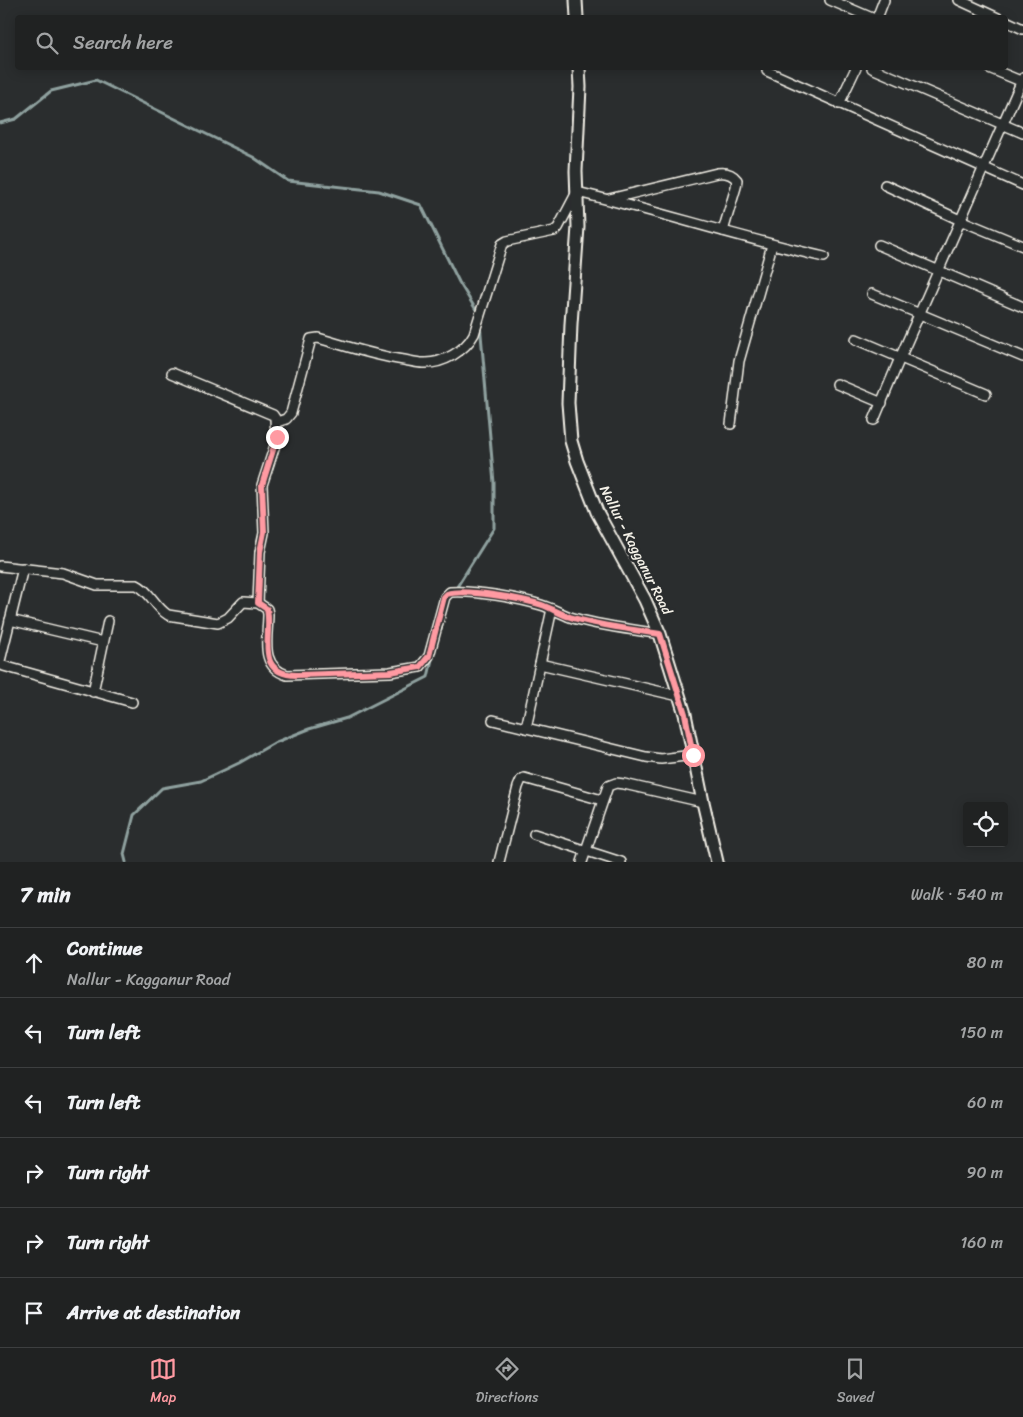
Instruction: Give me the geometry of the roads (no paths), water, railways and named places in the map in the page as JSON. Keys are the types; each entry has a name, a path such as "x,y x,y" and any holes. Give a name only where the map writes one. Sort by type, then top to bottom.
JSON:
{"main road":[{"path":"576,0 577,15"},
{"name":"Nallur - Kagganur Road","path":"579,70 576,172 578,227 568,403 571,441 597,512 645,600 660,634 679,696 717,862"}],"street":[{"path":"830,0 865,15"},
{"path":"877,15 884,0"},
{"path":"959,0 992,15"},
{"path":"1008,22 1023,29"},
{"path":"767,70 839,104 1023,185"},
{"path":"839,104 855,70"},
{"path":"877,70 1023,133"},
{"path":"874,420 960,220 1023,81 994,70"},
{"path":"606,199 725,172 734,175 737,180 723,231"},
{"path":"885,185 960,220 1023,246"},
{"path":"277,422 286,419 290,414 311,339 318,338 380,356 423,363 444,359 462,349 470,342 474,334 502,244 507,241 554,231 558,228 577,192 640,207 772,245 824,257"},
{"path":"731,424 739,361 772,245"},
{"path":"878,245 1023,307"},
{"path":"872,294 1023,357"},
{"path":"856,339 986,394"},
{"path":"172,373 273,416 277,422 276,442 262,485 264,532 260,552 258,603"},
{"path":"837,384 882,402"},
{"path":"0,566 63,573 97,585 137,585 142,587 162,611 168,614 218,623 228,618 243,602 258,603 267,609 268,614 268,656 270,664 276,670 288,675 390,672 420,667 429,656 444,597 450,592 511,598 543,605 570,617 660,634"},
{"path":"23,568 0,663 92,692 132,702"},
{"path":"526,728 552,609"},
{"path":"10,620 103,642"},
{"path":"92,692 108,621"},
{"path":"540,664 679,696"},
{"path":"493,720 661,759 693,755"},
{"path":"499,862 518,787 524,778 602,800"},
{"path":"582,862 602,800 608,786 616,782 703,802"},
{"path":"534,834 620,862"}],"waterway":[{"path":"0,123 16,119 51,91 96,80 253,157 288,181 379,191 421,205 459,282 478,313"},
{"path":"455,590 494,528 494,483 480,323"},
{"path":"126,862 124,854 134,815 162,788 201,781 239,763 274,743 309,729 347,718 428,677 433,655"}]}
